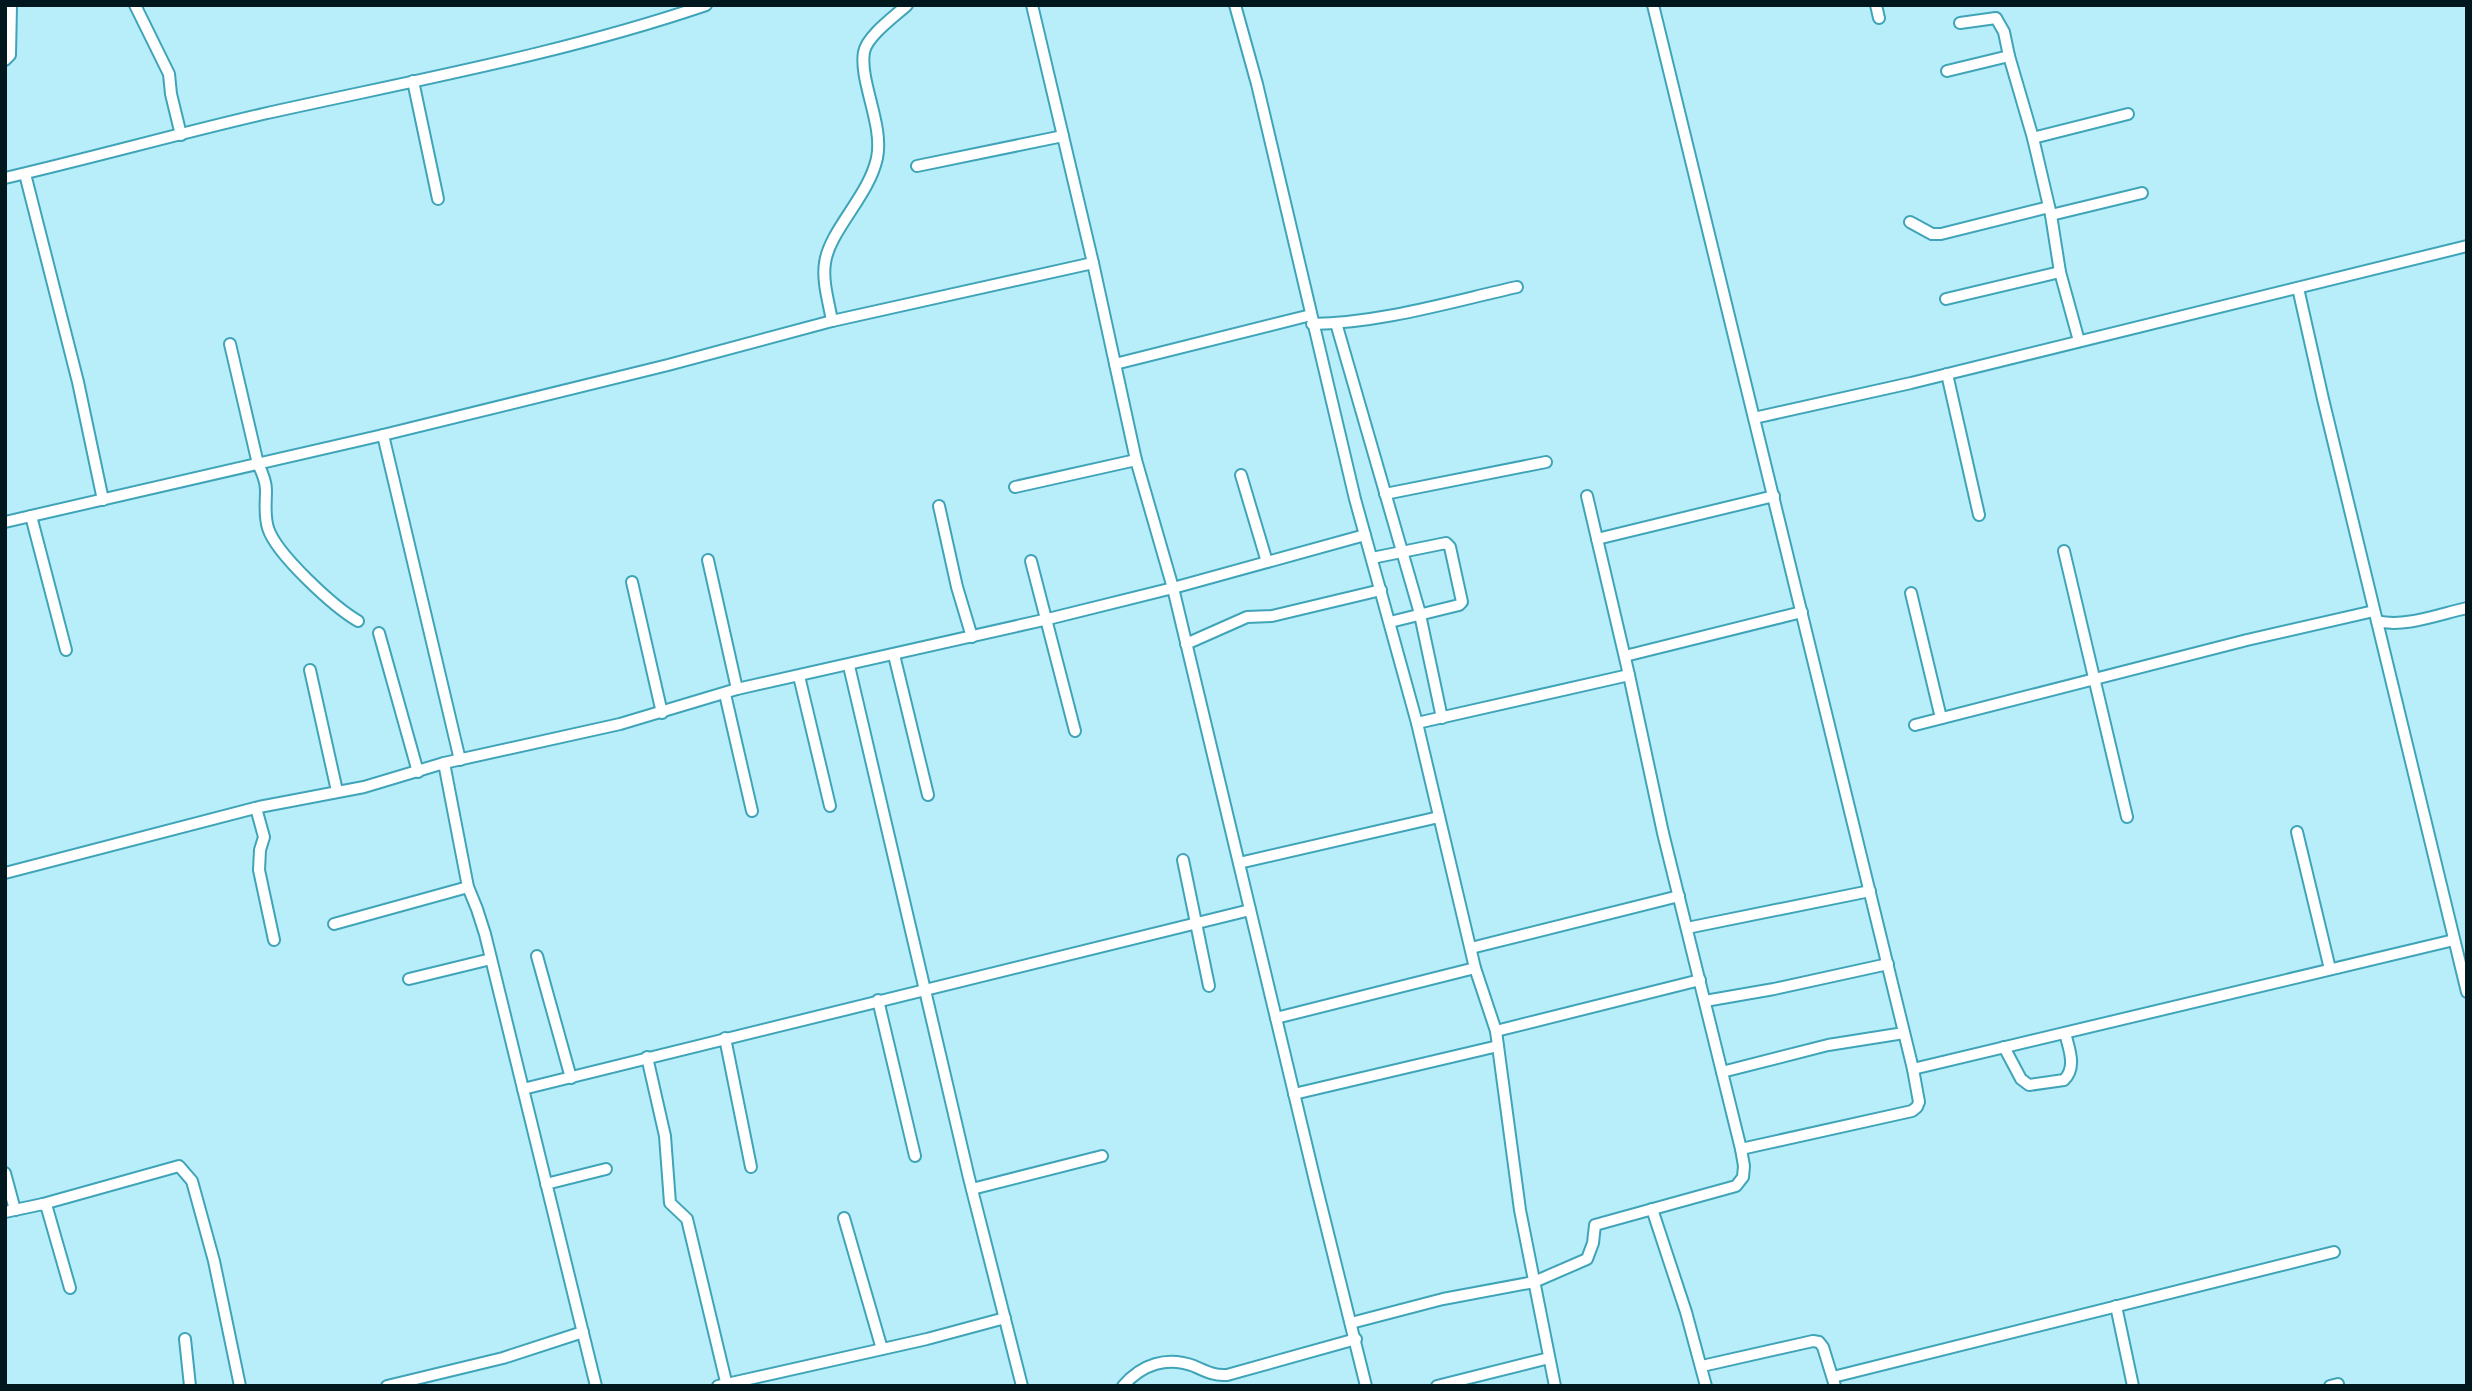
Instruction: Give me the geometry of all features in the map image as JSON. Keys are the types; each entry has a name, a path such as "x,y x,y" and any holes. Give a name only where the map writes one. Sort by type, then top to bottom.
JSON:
{"street":[{"path":"5,60 10,55 11,5"},
{"path":"135,5 169,74 181,135"},
{"path":"5,178 505,61 666,19 706,5"},
{"path":"832,321 825,259 834,239 862,196 877,156 878,143 864,50 873,36 907,5"},
{"path":"1032,5 1136,460 1173,588 1366,1386"},
{"path":"1235,5 1365,535 1417,723 1475,968 1496,1031 1520,1210 1555,1386"},
{"path":"1653,5 1888,964 1919,1102 1912,1111 1741,1149"},
{"path":"1876,5 1878,18"},
{"path":"1961,23 1996,18 2004,32 2033,138 2050,211 2060,272 2079,341"},
{"path":"1947,71 2009,57"},
{"path":"413,81 438,199"},
{"path":"2033,138 2128,114"},
{"path":"917,166 1063,136"},
{"path":"25,174 78,382 103,500"},
{"path":"1910,222 1932,234 1941,234 2142,193"},
{"path":"1754,418 1947,374 2467,246"},
{"path":"5,522 383,435 668,365 832,321 1093,263"},
{"path":"1945,299 2060,272"},
{"path":"1115,365 1312,319 1336,323 1517,287"},
{"path":"2298,288 2467,992"},
{"path":"1336,323 1420,615 1442,718"},
{"path":"230,344 258,464 265,481 265,517 272,537 292,562 336,606 358,621"},
{"path":"1947,374 1979,514"},
{"path":"383,435 460,760"},
{"path":"1015,487 1136,460"},
{"path":"1385,494 1546,463"},
{"path":"1241,475 1267,562"},
{"path":"1351,1323 1443,1299 1534,1282 1587,1259 1593,1243 1595,1224 1737,1186 1743,1177 1741,1149 1663,833 1587,496"},
{"path":"1597,539 1773,496"},
{"path":"939,506 957,587 972,637"},
{"path":"31,516 66,650"},
{"path":"5,873 257,808 363,787 460,760 662,713 737,689 849,666 1173,588 1365,535"},
{"path":"1371,558 1446,543 1450,547 1462,602 1390,622"},
{"path":"2064,551 2127,817"},
{"path":"708,560 737,689"},
{"path":"1031,561 1075,731"},
{"path":"632,582 662,713"},
{"path":"1186,644 1247,617 1272,615 1381,590"},
{"path":"1911,593 1941,718"},
{"path":"1915,725 2247,640 2376,616 2392,624 2467,608"},
{"path":"1625,656 1802,612"},
{"path":"379,633 418,772"},
{"path":"894,655 928,795"},
{"path":"849,666 972,1189 1022,1386"},
{"path":"310,670 337,791"},
{"path":"799,676 830,806"},
{"path":"1417,723 1629,676"},
{"path":"725,694 752,811"},
{"path":"444,764 468,887 491,959 596,1386"},
{"path":"257,808 264,837 259,870 274,940"},
{"path":"1239,863 1439,817"},
{"path":"2297,832 2330,969"},
{"path":"1183,860 1209,986"},
{"path":"334,923 468,887"},
{"path":"1687,928 1870,891"},
{"path":"1471,948 1679,896"},
{"path":"523,1089 1250,910"},
{"path":"1913,1069 2454,940"},
{"path":"537,956 571,1078"},
{"path":"409,979 491,959"},
{"path":"1705,1002 1888,964"},
{"path":"1276,1018 1475,968"},
{"path":"1496,1031 1700,980"},
{"path":"878,1000 915,1156"},
{"path":"1722,1072 1828,1045 1904,1033"},
{"path":"2004,1047 2021,1079 2029,1086 2064,1080 2071,1070 2065,1033"},
{"path":"725,1038 751,1167"},
{"path":"1294,1094 1498,1046"},
{"path":"647,1057 665,1136 670,1203 687,1219 724,1385 1005,1318"},
{"path":"972,1189 1102,1156"},
{"path":"5,1173 10,1211 180,1166 192,1181 214,1261 240,1386"},
{"path":"546,1184 607,1169"},
{"path":"43,1204 47,1208 70,1288"},
{"path":"1653,1209 1706,1386"},
{"path":"844,1218 882,1349"},
{"path":"1702,1366 1813,1341 1824,1347 1834,1382 2116,1306 2334,1252"},
{"path":"2116,1306 2133,1386"},
{"path":"387,1386 503,1358 583,1332"},
{"path":"185,1339 190,1386"},
{"path":"1123,1386 1142,1369 1163,1362 1178,1361 1214,1375 1227,1375 1356,1339"},
{"path":"1437,1386 1549,1357"}]}
